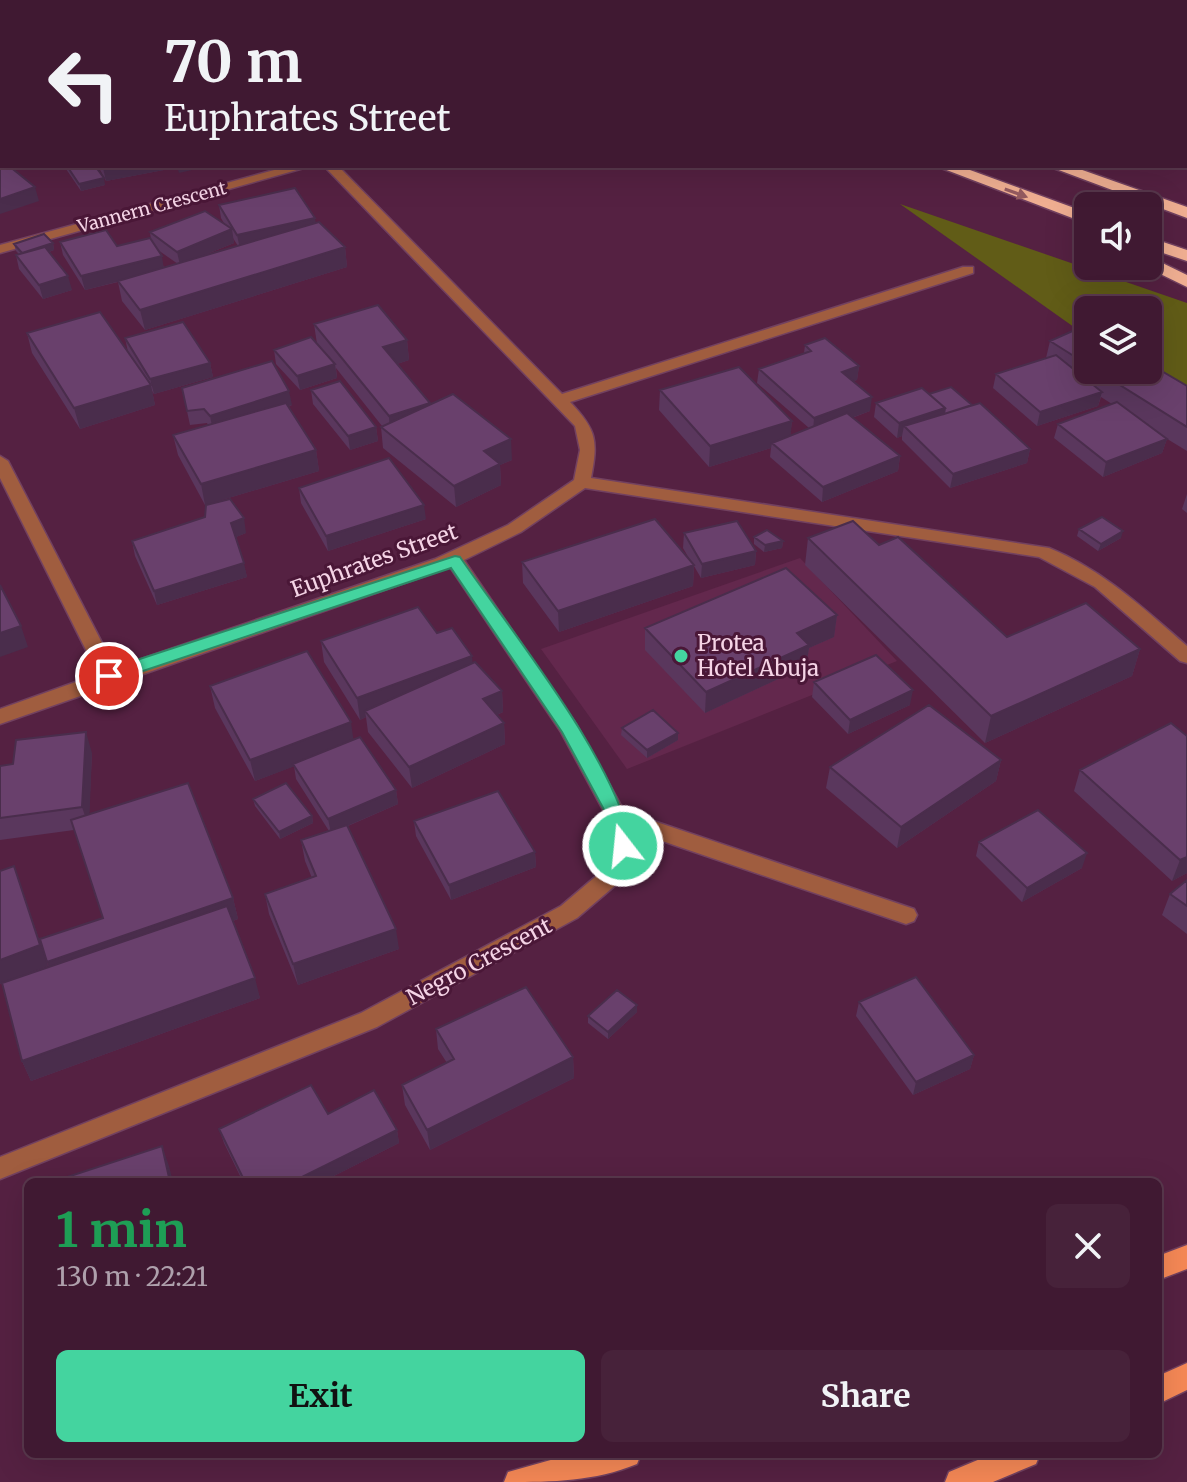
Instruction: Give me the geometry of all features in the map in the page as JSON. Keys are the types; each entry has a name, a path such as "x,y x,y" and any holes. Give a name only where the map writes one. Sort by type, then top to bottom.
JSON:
{"highway":[{"path":"949,168 1074,214"},
{"path":"1062,168 1187,213"},
{"path":"1044,203 1074,219"},
{"path":"1162,247 1187,256"},
{"path":"1162,269 1187,282"}],"main road":[{"path":"1162,1266 1187,1257"},
{"path":"1162,1388 1187,1376"},
{"path":"518,1482 611,1458"},
{"path":"959,1482 1016,1458"}],"street":[{"name":"Vannern Crescent","path":"0,249 297,168"},
{"path":"333,168 583,425 588,450 582,482 1043,552 1072,562 1094,576 1187,656"},
{"path":"561,400 968,270"},
{"path":"0,461 109,676"},
{"name":"Euphrates Street","path":"0,717 109,676 455,561 552,508 582,482"},
{"name":"Negro Crescent","path":"0,1168 369,1020 569,912 610,877 623,846 617,817 569,729 455,561"},
{"path":"617,817 906,915"}],"shaded area":[{"path":"900,204 1074,264 1074,280 1120,280 1187,303 1187,404 1162,382 1162,296 1074,296 1074,327"},
{"path":"800,558 897,661 627,769 541,649"}],"building":[{"path":"0,168 11,168 35,187 0,199"},
{"path":"68,168 96,168 104,178 79,184"},
{"path":"295,188 315,218 237,235 219,205"},
{"path":"205,211 232,229 177,252 150,232"},
{"path":"319,222 345,247 140,310 118,281"},
{"path":"106,230 117,246 150,238 162,256 81,276 60,242"},
{"path":"44,234 53,243 22,253 14,244"},
{"path":"45,247 68,276 39,285 16,255"},
{"path":"378,305 407,340 383,347 430,403 389,416 314,324"},
{"path":"100,312 151,385 74,408 27,333"},
{"path":"183,322 210,363 150,379 125,338"},
{"path":"1074,330 1074,356 1050,341"},
{"path":"311,337 335,364 297,376 274,350"},
{"path":"825,338 859,366 842,372 872,397 814,418 759,369 811,351 805,345"},
{"path":"1056,355 1074,369 1074,384 1092,384 1102,392 1040,412 996,374"},
{"path":"272,361 289,391 210,416 204,409 187,411 182,388"},
{"path":"739,367 792,421 710,446 660,390"},
{"path":"1162,371 1187,386 1187,427 1118,384 1162,384"},
{"path":"340,381 376,427 348,436 311,390"},
{"path":"951,387 972,405 944,414 945,408 929,394"},
{"path":"922,388 945,408 899,423 876,403"},
{"path":"453,394 511,439 484,451 500,464 454,486 381,427"},
{"path":"1117,402 1167,439 1106,462 1058,424"},
{"path":"286,403 316,450 201,484 173,435"},
{"path":"980,403 1030,449 953,474 904,426"},
{"path":"847,413 900,456 823,487 772,443"},
{"path":"389,458 424,505 326,536 299,488"},
{"path":"230,499 244,518 231,523 244,563 154,591 132,541 205,517 206,505"},
{"path":"1102,517 1123,531 1101,544 1079,529"},
{"path":"655,519 694,565 558,611 522,562"},
{"path":"737,521 756,551 702,564 684,533"},
{"path":"853,521 879,545 898,537 1007,637 1086,603 1140,649 991,716 808,538"},
{"path":"767,530 783,541 765,545 754,537"},
{"path":"786,568 837,615 797,633 809,645 706,692 645,628"},
{"path":"0,585 21,626 0,633"},
{"path":"418,607 437,633 452,628 472,656 357,698 321,641"},
{"path":"307,651 351,722 250,760 210,686"},
{"path":"876,655 913,690 850,720 814,682"},
{"path":"475,662 502,691 483,699 504,723 409,767 365,711"},
{"path":"929,705 1001,760 901,827 830,767"},
{"path":"653,710 678,733 647,750 622,728"},
{"path":"1171,723 1187,736 1187,857 1180,860 1080,770"},
{"path":"86,732 82,807 0,818 0,766 13,764 16,740"},
{"path":"360,737 396,790 328,819 293,764"},
{"path":"188,783 233,898 47,962 40,939 103,918 71,820"},
{"path":"286,783 312,816 279,832 253,799"},
{"path":"498,791 535,852 449,885 414,821"},
{"path":"1038,810 1087,853 1027,888 979,842"},
{"path":"347,825 396,929 293,964 265,894 316,876 301,840"},
{"path":"14,866 40,945 0,960 0,871"},
{"path":"1187,880 1187,906 1170,894"},
{"path":"227,906 255,978 22,1061 2,983"},
{"path":"916,977 974,1055 916,1082 859,1002"},
{"path":"526,987 573,1057 427,1130 402,1085 454,1059 436,1029"},
{"path":"617,990 637,1005 608,1032 588,1016"},
{"path":"311,1085 328,1114 374,1090 397,1130 300,1178 243,1178 219,1129"},
{"path":"162,1146 169,1178 64,1178"}],"place":[{"name":"Protea Hotel Abuja","path":"681,656"}],"route":[{"path":"109,676 455,561 569,729 617,817 623,846"}]}
